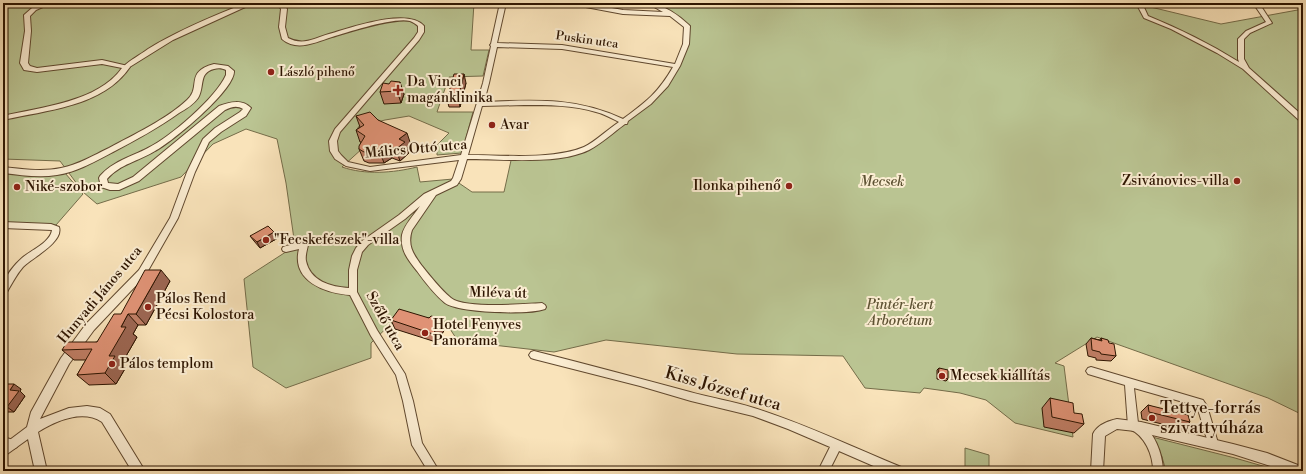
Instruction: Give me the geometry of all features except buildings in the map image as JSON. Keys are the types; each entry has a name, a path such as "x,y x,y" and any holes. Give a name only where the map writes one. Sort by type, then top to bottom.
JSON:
{"street":[{"path":"49,3 34,9 27,15 28,30 24,63 27,68 37,70 102,62 126,67"},
{"path":"3,118 51,107 92,94 111,84 120,76 126,67 161,45 191,29 251,3"},
{"name":"Málics Ottó utca","path":"280,3 284,9 282,27 285,39 294,44 312,43 329,36 397,20 413,21 421,26 421,32 417,39 337,131 333,141 333,146 338,157 346,164 370,169 465,157 548,157 567,154 587,148 625,122 649,103 668,82 678,66 686,44 687,26 672,14 650,3"},
{"name":"Szőlő utca","path":"434,471 417,445 408,401 400,374 374,334 353,292 353,270 359,250 365,243 421,205 433,192 454,183 457,179 481,104 503,3"},
{"path":"575,3 623,12 672,14"},
{"path":"1139,3 1146,17 1220,52 1246,70 1303,120"},
{"path":"1246,70 1241,59 1241,39 1248,32 1270,23 1256,3"},
{"name":"Puskin utca","path":"493,45 562,47 678,66"},
{"path":"1220,52 1241,54"},
{"name":"Hunyadi János utca","path":"3,170 34,173 58,172 72,169 95,158 141,133 183,107 193,98 196,93 198,80 201,73 214,67 226,67 230,75 214,96 173,136 157,147 108,171 103,178 104,185 110,187 119,186 136,179 167,151 225,106 241,104 247,108 238,118 213,134 203,145 166,235 142,272 78,342 65,361 35,416 32,430 41,471"},
{"path":"481,104 551,103 598,110 625,122"},
{"name":"Miléva út","path":"421,205 408,229 406,235 406,245 409,255 431,283 449,301 463,306 502,309 542,307"},
{"path":"3,225 51,227 56,229 56,232 52,240 23,261 3,292"},
{"path":"286,249 304,245 302,257 303,263 307,273 314,280 325,288 339,292 353,292"},
{"name":"Kiss József utca","path":"534,355 752,412 790,425 897,471"},
{"path":"1090,371 1200,403 1213,443"},
{"path":"1129,382 1135,427 1149,439 1158,458 1158,471"},
{"path":"3,452 8,443 50,419 69,413 87,411 96,412 106,418 139,471"},
{"path":"1097,466 1099,434 1106,428 1118,424 1213,443 1266,458 1300,471"},
{"path":"823,471 837,445"}],"green space":[{"name":"Mecsek","path":"3,3 474,3 471,50 489,50 483,76 449,77 437,112 473,112 462,153 437,155 437,145 449,133 409,116 358,127 364,147 342,167 351,170 379,172 398,171 417,167 420,182 453,179 472,192 504,192 512,156 548,157 587,148 660,90 687,45 687,26 671,14 650,3 1134,3 1221,24 1303,9 1303,415 1268,398 1097,337 1055,363 1064,366 1073,437 1015,423 986,400 960,393 924,388 920,393 865,388 843,356 737,354 606,340 554,352 458,341 448,326 403,312 371,343 371,358 286,388 253,367 244,279 295,246 286,183 277,139 246,129 213,144 181,177 97,204 83,192 60,161 3,159"},
{"path":"3,173 53,175 65,173 83,194 56,225 3,224"},
{"path":"1152,437 1280,471 1166,471 1162,457"},
{"path":"965,448 989,455 989,471 965,471"}],"place":[{"name":"László pihenő","path":"271,72"},
{"name":"Da Vinci magánklinika","path":"398,90"},
{"name":"Avar","path":"492,125"},
{"name":"Zsivánovics-villa","path":"1237,181"},
{"name":"Ilonka pihenő","path":"789,186"},
{"name":"Niké-szobor","path":"17,187"},
{"name":"\"Fecskefészek\"-villa","path":"266,240"},
{"name":"Pálos Rend Pécsi Kolostora","path":"148,307"},
{"name":"Hotel Fenyves Panoráma","path":"425,333"},
{"name":"Pálos templom","path":"112,364"},
{"name":"Mecsek kiállítás","path":"942,376"},
{"name":"Tettye-forrás szivattyúháza","path":"1152,418"}],"park label":[{"name":"Pintér-kert Arborétum","path":"900,314"}]}
